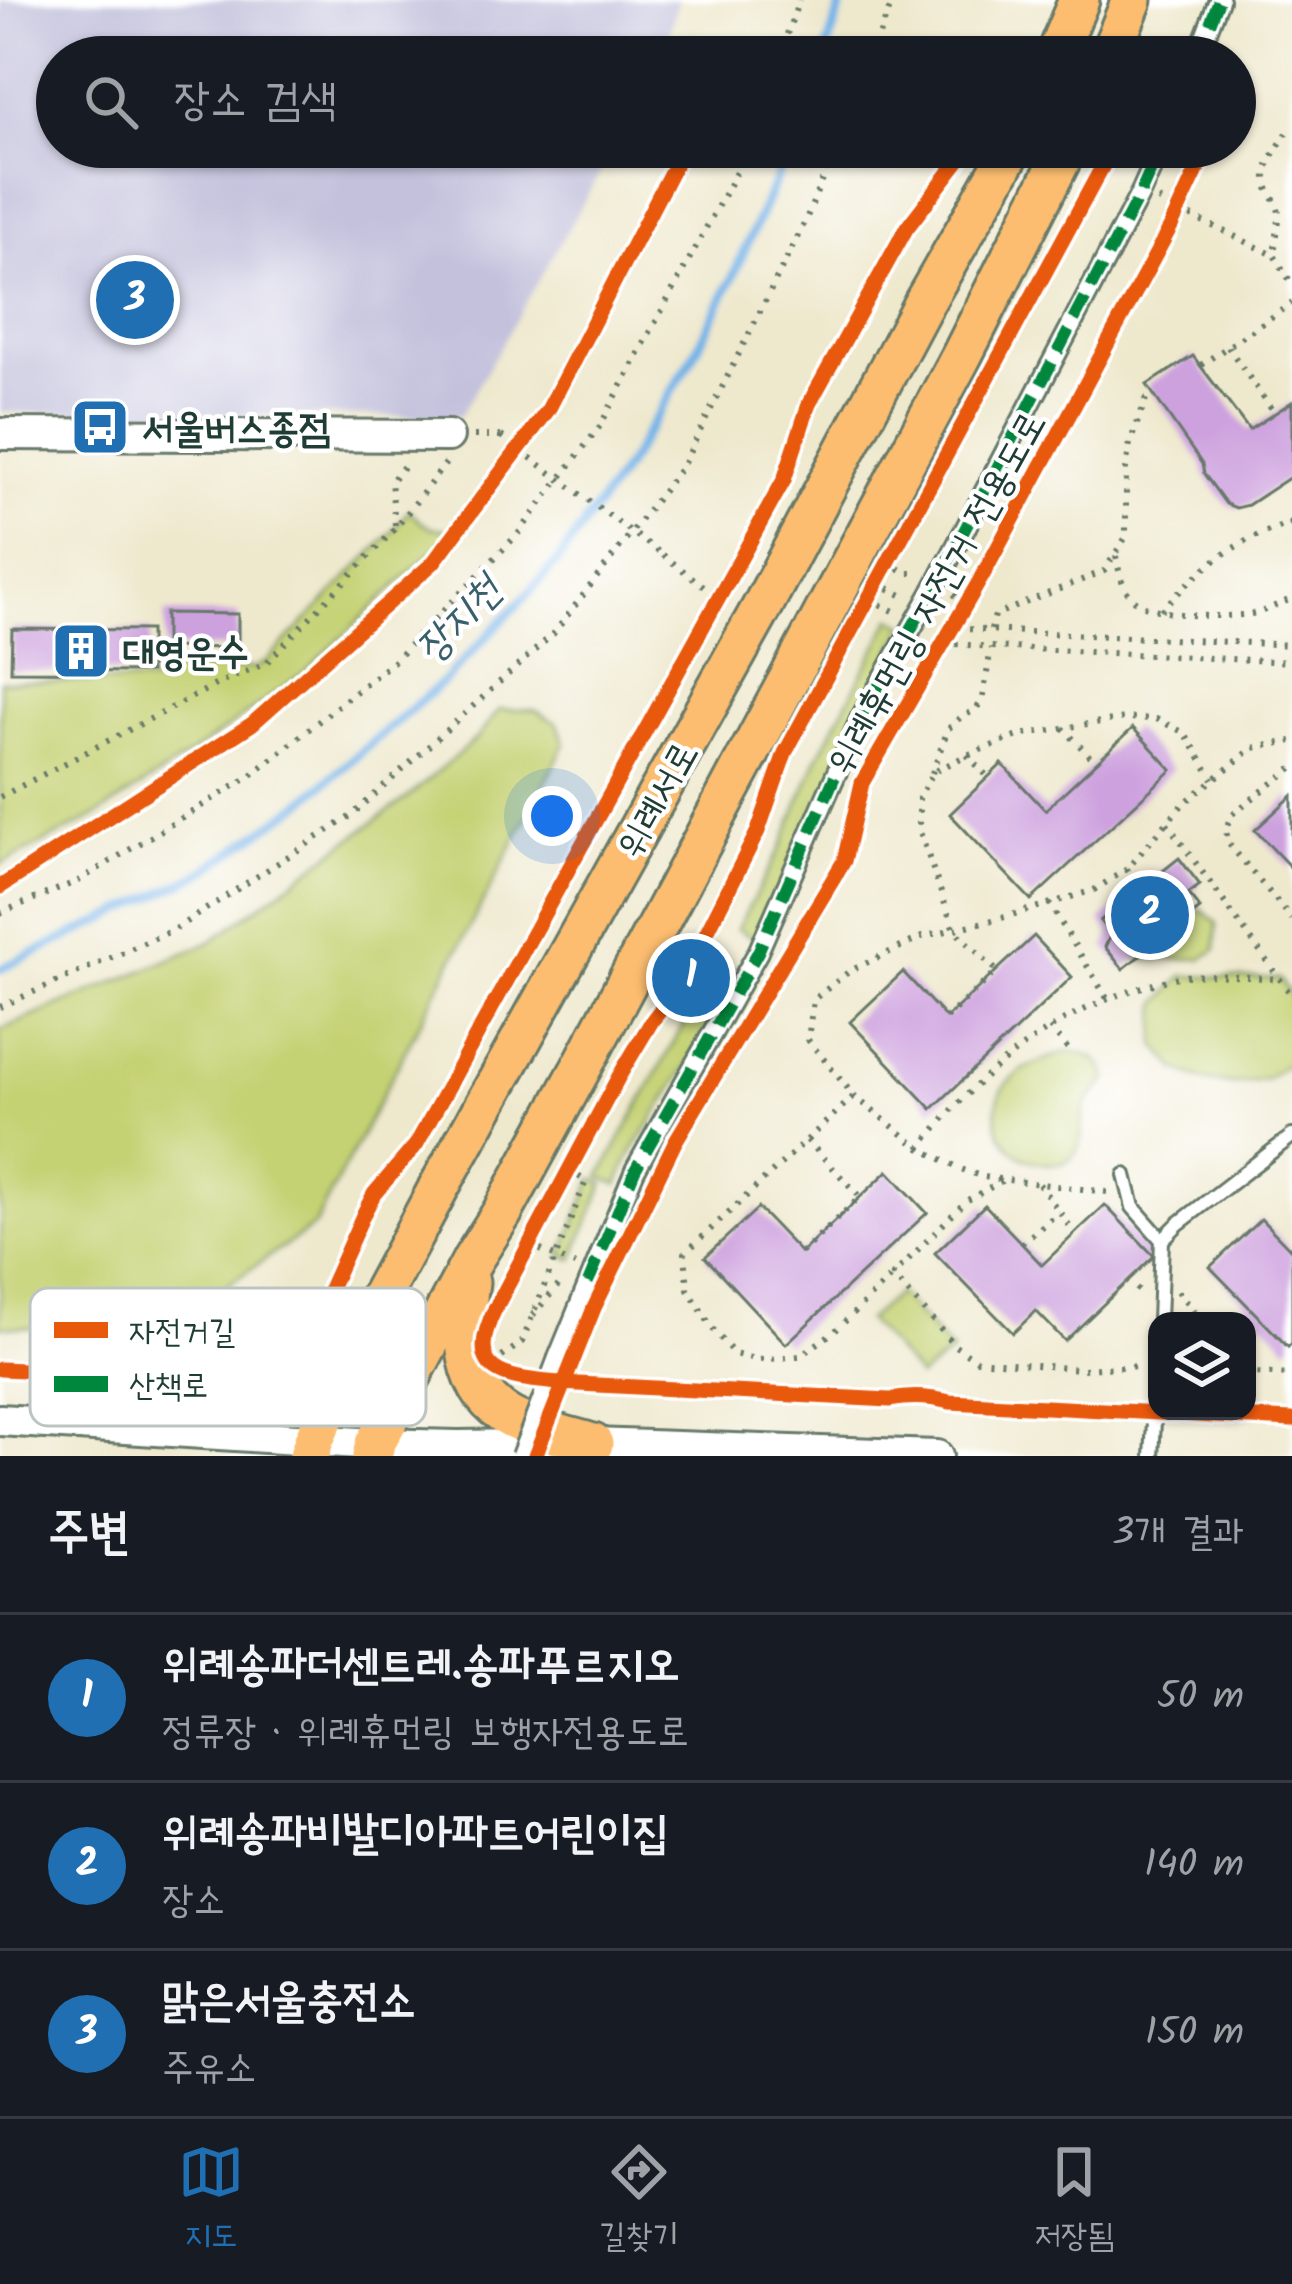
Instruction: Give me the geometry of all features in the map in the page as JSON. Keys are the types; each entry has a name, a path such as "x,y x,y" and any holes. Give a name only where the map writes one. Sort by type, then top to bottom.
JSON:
{"main road":[{"path":"1064,36 1079,0"},
{"path":"1117,36 1132,0"},
{"name":"위례서로","path":"385,1288 1001,168"},
{"name":"위례서로","path":"426,1350 597,1040 1056,168"},
{"path":"473,1259 463,1323 467,1357 478,1384 510,1417 593,1444"}],"street":[{"path":"1205,36 1219,0"},
{"path":"521,1456 634,1170 758,952 861,717 930,596 1152,168"},
{"path":"0,434 448,436"},
{"path":"0,1420 30,1423"},
{"path":"67,1426 312,1448 593,1444 938,1456"}],"lane":[{"path":"1159,1312 1162,1240 1292,1136"},
{"path":"1125,1175 1133,1207 1162,1240"},
{"path":"1152,1456 1154,1420"}],"path":[{"path":"786,36 800,0"},
{"path":"879,36 893,0"},
{"path":"1274,255 1280,213 1266,174 1287,134"},
{"path":"0,913 78,881 249,777 394,661 518,534 600,426 738,168"},
{"path":"0,1007 175,929 351,816 554,633 683,465 805,222 827,168"},
{"path":"1175,218 1189,189"},
{"path":"1141,192 1175,218 1274,255 1292,284"},
{"path":"1201,365 1292,304"},
{"path":"1228,347 1274,413"},
{"path":"991,630 995,615 1104,571 1126,537 1130,443 1146,399 1154,395"},
{"path":"505,468 533,430"},
{"path":"0,797 266,662 395,529 448,462 448,436"},
{"path":"490,457 502,436 718,597"},
{"path":"395,529 391,482 401,466 414,465"},
{"path":"427,465 439,471"},
{"path":"446,491 459,472"},
{"path":"1161,610 1225,551 1292,523"},
{"path":"869,598 899,542"},
{"path":"1116,553 1124,586 1147,608 1230,616 1257,613 1292,599"},
{"path":"708,616 728,581"},
{"path":"869,598 894,590"},
{"path":"869,598 885,607"},
{"path":"958,625 1292,645"},
{"path":"942,637 955,644 991,647 1292,662"},
{"path":"946,1018 997,971 953,930 919,829 919,798 948,729 976,710 983,698 991,647"},
{"path":"932,773 1021,735 1125,718 1156,719 1185,733 1213,779"},
{"path":"1063,728 1096,763"},
{"path":"1129,1195 982,1177 920,1148 854,1096 808,1040 813,1000 850,970 922,938 1094,890 1127,869 1183,804 1253,748 1292,741"},
{"path":"967,755 988,778"},
{"path":"1292,768 1231,815 1226,829 1228,843 1292,920"},
{"path":"1167,823 1292,996"},
{"path":"1127,869 1140,889"},
{"path":"1049,903 1108,1000"},
{"path":"920,1148 959,1102 1025,1045 1068,1016 1128,991 1183,976 1279,979"},
{"path":"1050,1028 1070,1052"},
{"path":"854,1096 685,1253 688,1289 734,1354 759,1360 800,1356 835,1331 966,1201 1006,1179"},
{"path":"801,1253 860,1197 806,1139"},
{"path":"558,1189 578,1152"},
{"path":"495,1363 522,1342 586,1181 568,1170"},
{"path":"1039,1184 1075,1233"},
{"path":"1022,1243 1059,1212"},
{"path":"520,1261 539,1226"},
{"path":"529,1245 576,1265 533,1315"},
{"path":"893,1275 902,1282 914,1307 977,1360 1082,1369 1148,1368"},
{"path":"1256,1373 1292,1376"}],"shaded area":[{"path":"0,0 678,0 669,36 36,36 36,168 603,168 460,417 0,412"}],"green space":[{"path":"409,510 430,527 456,529 306,671 98,815 0,865 0,681 159,682 160,670 254,668 266,662"},
{"path":"892,618 905,625 757,940 737,929 782,846 816,761"},
{"path":"499,710 535,710 558,724 565,744 314,1226 223,1288 30,1288 30,1328 0,1326 0,1030 209,943 412,794 477,738"},
{"path":"1200,909 1217,923 1216,950 1202,959 1136,959"},
{"path":"718,962 740,973 631,1154 618,1184 600,1177"},
{"path":"1183,976 1279,979 1292,996 1292,1060 1267,1079 1237,1084 1205,1081 1177,1070 1156,1045 1158,1004"},
{"path":"1070,1051 1094,1059 1108,1079 1086,1106 1079,1146 1069,1160 1056,1164 1029,1160 1002,1135 996,1111 999,1098 1018,1073"},
{"path":"593,1179 604,1184 573,1259 562,1255"},
{"path":"898,1293 952,1352 919,1377 867,1320"}],"building":[{"path":"1193,356 1249,430 1292,402 1292,476 1248,505 1226,504 1147,385"},
{"path":"165,613 238,614 238,648 165,647"},
{"name":"대영운수","path":"12,629 150,630 150,672 11,671"},
{"path":"1133,728 1172,770 1031,900 950,814 1002,764 1045,810"},
{"path":"1292,796 1292,869 1255,830"},
{"path":"1179,858 1200,885 1188,894 1200,909 1123,969 1105,947 1111,934 1100,921"},
{"path":"1034,936 1072,977 932,1109 850,1022 903,972 946,1018"},
{"path":"888,1171 927,1213 786,1344 705,1257 758,1208 801,1253"},
{"path":"985,1205 1042,1265 1105,1205 1154,1256 1065,1341 1036,1311 1013,1333 935,1253"},
{"path":"1261,1219 1292,1251 1292,1343 1288,1347 1210,1267"}],"waterway":[{"name":"장지천","path":"831,36 843,0"},
{"name":"장지천","path":"0,969 197,876 298,806 445,680 557,562 625,468 693,357 781,168"}],"marked path":[{"path":"1205,36 1219,0"},
{"path":"588,1283 635,1170 758,952 861,717 930,596 1152,168"}],"cycle path":[{"path":"0,887 252,724 433,563 548,410 673,168"},
{"path":"330,1288 374,1194 416,1145 784,480 809,404 906,229 953,168"},
{"path":"1102,168 785,753 758,831 681,983 618,1078 495,1309 484,1348 487,1361 508,1375 559,1383 1292,1420"},
{"name":"위례휴먼링 자전거 전용도로","path":"535,1456 594,1308 675,1142 844,861 862,783 983,575 1198,168"},
{"path":"0,1369 30,1370"}],"place":[{"name":"맑은서울충전소","path":"135,300"},
{"name":"서울버스종점","path":"100,427"},
{"name":"대영운수","path":"81,651"},
{"name":"위례송파비발디아파트어린이집","path":"1150,915"},
{"name":"위례송파더센트레.송파푸르지오","path":"691,978"}]}
